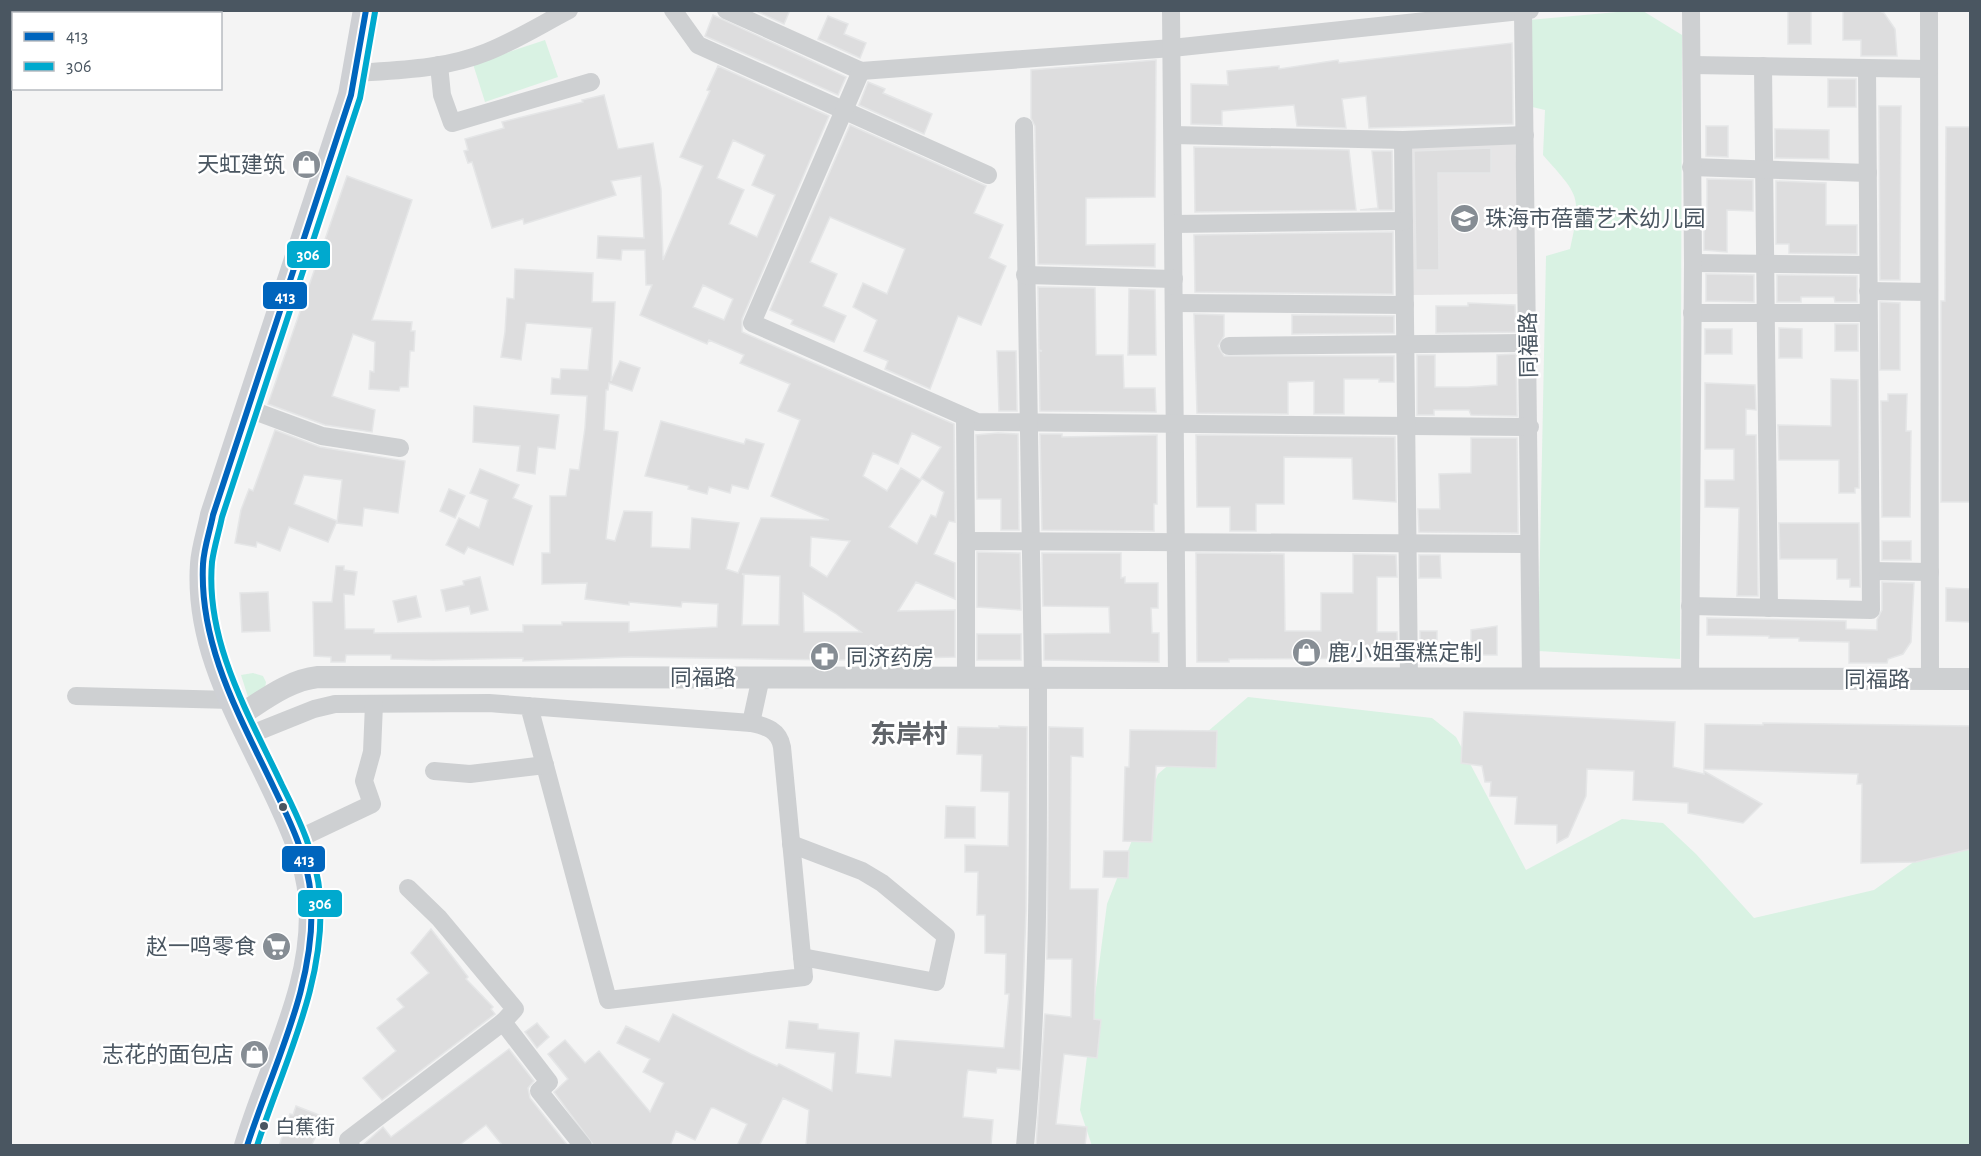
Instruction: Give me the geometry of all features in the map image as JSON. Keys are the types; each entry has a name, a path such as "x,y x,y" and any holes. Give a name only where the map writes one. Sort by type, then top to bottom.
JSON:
{"main road":[{"path":"247,1146 304,982 310,941 311,900 309,878 296,840 215,663 204,615 204,514 249,409 334,149 356,74 366,10"}],"street":[{"path":"356,74 439,65 487,52 569,10"},
{"path":"673,10 698,45 988,175"},
{"path":"726,10 861,71 1172,48 1526,11"},
{"path":"1171,10 1177,677"},
{"path":"1690,680 1693,263 1691,10"},
{"path":"1929,10 1930,680"},
{"name":"同福路","path":"1526,11 1525,135 1531,679"},
{"path":"439,65 442,94 452,123 591,82"},
{"path":"1692,65 1929,69"},
{"path":"1762,66 1769,608"},
{"path":"1690,606 1871,610 1867,68"},
{"path":"861,71 752,323 977,422 1530,427"},
{"path":"1024,126 1027,423 1036,677 1037,944 1033,1067 1025,1146"},
{"path":"1173,135 1403,140 1525,135"},
{"path":"1403,140 1409,678"},
{"path":"1691,167 1868,173"},
{"path":"1173,224 1404,221"},
{"path":"1693,263 1868,266"},
{"path":"1026,275 1174,279"},
{"path":"1868,291 1929,292"},
{"path":"1174,303 1405,305"},
{"path":"1692,313 1868,313"},
{"path":"1229,346 1528,343"},
{"path":"249,409 322,436 400,448"},
{"path":"965,417 966,677"},
{"path":"966,541 1529,544"},
{"path":"1870,571 1930,572"},
{"name":"同福路","path":"240,717 289,686 318,677 1971,679"},
{"path":"751,723 761,677"},
{"path":"76,696 240,717 324,706 489,703 529,706 751,723 765,726 781,739 804,977 608,1000 529,706"},
{"path":"296,840 372,804 364,781 372,752 374,704"},
{"path":"434,771 470,774 545,765"},
{"path":"791,844 862,871 882,883 946,936 936,982 802,957"},
{"path":"351,1146 348,1140 380,1115 506,1027 515,1009 439,918 408,888"},
{"path":"506,1027 549,1082 539,1091 583,1146"}],"shaded area":[{"name":"珠海市蓓蕾艺术幼儿园","path":"1515,139 1521,294 1411,295 1409,143"}],"green space":[{"path":"1643,11 1682,35 1680,659 1538,651 1546,256 1570,249 1576,206 1571,189 1543,155 1545,110 1528,106 1529,20"},
{"path":"545,40 558,77 485,102 473,64"},
{"path":"253,673 263,676 266,682 265,689 248,697 241,675"},
{"path":"1248,697 1432,718 1456,737 1526,870 1622,819 1663,823 1696,854 1754,918 1874,890 1970,822 1970,1145 1092,1146 1080,1110 1107,904 1158,774"}],"building":[{"path":"754,10 790,10 784,24"},
{"path":"1843,10 1878,10 1884,13 1895,29 1897,56 1861,56 1861,40 1843,40"},
{"path":"1788,11 1811,11 1811,44 1788,44"},
{"path":"713,15 846,77 838,95 705,36"},
{"path":"828,16 848,24 844,34 866,43 860,58 818,39"},
{"path":"1512,43 1513,124 1369,128 1366,96 1342,99 1346,128 1297,126 1294,105 1222,111 1222,125 1191,124 1191,84 1228,85 1227,71 1279,66 1279,69 1338,60 1339,63"},
{"path":"1156,60 1155,197 1086,198 1086,245 1155,244 1155,267 1038,264 1035,126 1031,118 1031,70"},
{"path":"718,66 829,116 742,319 742,332 954,424 955,522 949,521 934,554 955,563 955,599 916,582 898,611 955,610 955,657 837,660 629,657 523,661 523,658 433,660 391,659 391,655 346,655 345,662 331,662 331,657 314,656 313,602 332,602 336,566 344,566 344,570 357,572 354,595 344,594 345,629 374,629 374,633 523,632 523,625 562,625 562,622 629,622 629,632 717,627 718,604 682,602 681,607 629,602 629,605 585,599 587,583 542,584 542,553 550,553 550,496 566,496 570,469 579,470 587,396 551,394 552,378 560,379 561,369 588,370 592,328 526,323 521,360 501,357 507,298 514,299 515,269 593,273 592,302 615,302 611,381 620,361 640,368 632,391 609,383 608,390 606,390 604,430 618,432 606,539 615,541 624,511 652,512 651,547 690,549 692,518 739,523 726,569 738,573 761,518 829,520 771,496 800,420 778,411 790,384 740,363 744,355 709,340 707,344 640,315 652,285 646,285 645,250 622,250 621,260 597,258 598,236 644,238 641,176 611,181 616,195 524,224 523,219 492,228 472,162 468,163 464,151 468,150 465,139 504,128 502,122 604,95 618,149 653,143 661,189 663,260 703,166 680,157 710,91 707,90","holes":["733,140 765,155 752,185 775,195 757,237 729,224 744,190 717,178","703,285 733,299 724,320 693,307","912,433 941,447 921,478 944,492 936,517 931,515 917,544 889,527 921,480 901,468 887,491 863,476 873,453 898,464","811,537 850,541 827,577 810,566","742,574 780,576 779,625 742,625 744,575","803,593 835,613 861,632 804,632"]},
{"path":"1828,79 1856,79 1856,107 1828,107"},
{"path":"868,82 885,89 883,93 932,114 924,134 859,105"},
{"path":"1879,106 1901,106 1900,280 1880,280"},
{"path":"850,125 986,186 974,213 1003,225 989,258 1006,266 981,325 958,316 930,389 885,369 888,361 864,351 877,320 853,307 863,283 887,294 905,249 830,217 810,262 837,274 823,306 846,316 834,342 791,324 793,320 770,310"},
{"path":"1706,126 1728,126 1728,157 1706,156"},
{"path":"1946,127 1971,127 1971,502 1941,502 1941,301 1945,301"},
{"path":"1775,129 1829,130 1829,159 1775,158"},
{"path":"1194,147 1349,150 1356,210 1195,212"},
{"path":"1491,148 1491,173 1438,173 1439,270 1416,270 1414,151"},
{"path":"1372,151 1392,151 1393,210 1360,210 1378,208"},
{"path":"347,176 412,200 372,320 412,322 411,331 415,331 414,351 410,351 408,387 400,387 399,391 369,389 370,371 374,372 375,342 353,334 332,396 375,410 372,432 325,425 268,404"},
{"path":"1707,179 1753,180 1753,211 1727,210 1727,252 1704,250 1704,225 1707,225"},
{"path":"1776,181 1826,183 1826,225 1857,225 1857,254 1789,253 1789,244 1776,244"},
{"path":"1393,232 1393,294 1195,292 1194,235"},
{"path":"1706,274 1754,275 1754,302 1706,301"},
{"path":"1777,275 1857,276 1857,302 1835,302 1834,297 1801,297 1801,302 1777,302"},
{"path":"1038,287 1095,288 1096,355 1123,355 1124,388 1155,388 1156,412 1040,411 1039,351 1042,351 1039,350"},
{"path":"1129,289 1155,290 1156,355 1128,355"},
{"path":"1880,302 1900,303 1900,370 1880,370"},
{"path":"1468,303 1515,305 1516,332 1436,333 1436,306 1468,306"},
{"path":"1194,314 1224,315 1224,336 1218,346 1224,356 1394,356 1394,382 1379,382 1379,379 1344,379 1344,414 1314,414 1314,381 1288,382 1288,414 1197,413"},
{"path":"1292,315 1394,316 1394,333 1292,334"},
{"path":"1835,324 1858,324 1858,351 1835,351"},
{"path":"1779,328 1802,329 1802,358 1779,358"},
{"path":"1705,329 1732,329 1732,354 1705,354"},
{"path":"997,351 1016,351 1017,411 999,411"},
{"path":"1516,354 1517,416 1471,415 1469,410 1434,410 1434,415 1417,415 1417,355 1435,355 1435,387 1468,387 1497,385 1497,355"},
{"path":"1831,379 1858,380 1859,488 1855,488 1855,493 1839,493 1839,460 1779,460 1778,425 1831,426"},
{"path":"1705,383 1755,385 1756,410 1746,409 1746,435 1756,435 1758,596 1737,596 1739,508 1705,507 1705,480 1734,480 1734,449 1705,449"},
{"path":"1888,394 1907,394 1906,431 1911,431 1910,517 1882,517 1881,401 1888,401"},
{"path":"474,406 559,415 555,449 538,447 535,474 517,471 520,446 473,442"},
{"path":"661,421 744,444 746,439 764,444 748,489 732,485 730,493 709,487 707,494 688,489 689,486 645,476"},
{"path":"275,430 320,447 405,461 398,513 364,508 362,526 337,523 342,480 304,475 294,504 337,521 328,542 289,527 280,551 257,542 256,547 235,543 241,510 249,489 253,491"},
{"path":"1018,434 1019,530 1001,530 1001,499 977,499 976,435"},
{"path":"1040,434 1062,434 1062,437 1157,435 1157,504 1154,504 1154,531 1042,530"},
{"path":"1196,435 1395,437 1396,502 1353,499 1352,458 1284,457 1284,504 1256,504 1256,531 1230,531 1230,507 1197,507"},
{"path":"1471,438 1517,438 1518,533 1419,532 1418,509 1440,509 1439,474 1471,473"},
{"path":"480,469 519,485 513,498 532,506 513,565 468,547 464,554 446,545 459,518 479,528 488,500 470,493"},
{"path":"449,489 465,496 455,518 440,511"},
{"path":"1779,523 1859,523 1860,587 1850,587 1850,579 1837,579 1837,559 1780,559"},
{"path":"1882,541 1911,541 1911,560 1882,560"},
{"path":"977,552 1020,553 1021,610 977,607"},
{"path":"1042,553 1121,553 1121,578 1125,577 1125,583 1158,583 1158,608 1151,608 1152,633 1159,633 1159,662 1044,660 1044,634 1110,633 1109,607 1043,606"},
{"path":"1196,553 1284,554 1285,631 1321,631 1321,593 1353,593 1353,554 1396,555 1397,577 1377,577 1377,632 1397,632 1398,658 1229,659 1229,662 1197,662"},
{"path":"1419,555 1440,555 1441,578 1419,578"},
{"path":"480,577 488,610 471,614 469,606 446,611 441,590 464,585 463,581"},
{"path":"1882,582 1914,583 1911,642 1903,654 1888,659 1887,663 1849,663 1849,642 1799,641 1799,638 1769,638 1769,636 1707,635 1707,618 1846,621 1846,629 1877,630 1877,620 1882,610"},
{"path":"1946,588 1970,589 1970,622 1946,621"},
{"path":"268,592 270,631 242,632 240,593"},
{"path":"416,596 421,617 398,622 393,601"},
{"path":"1497,626 1497,655 1471,655 1471,630"},
{"path":"1420,631 1437,631 1437,656 1420,656"},
{"path":"977,634 1021,634 1021,660 977,660"},
{"path":"1464,712 1675,722 1673,767 1704,774 1704,771 1762,804 1743,823 1688,813 1688,803 1633,800 1634,771 1587,769 1586,796 1568,837 1557,843 1557,825 1515,824 1517,797 1490,796 1491,782 1485,782 1482,766 1461,763"},
{"path":"1763,723 1971,726 1971,849 1916,862 1861,863 1862,784 1857,784 1858,774 1704,769 1705,724 1763,725"},
{"path":"999,726 1027,727 1026,911 1020,1070 997,1068 996,1073 968,1070 967,1074 963,1117 993,1120 991,1145 806,1146 809,1110 783,1098 759,1146 737,1146 747,1124 711,1108 695,1140 676,1131 670,1146 594,1146 554,1092 568,1079 548,1054 565,1040 585,1063 599,1051 650,1112 664,1083 643,1072 650,1059 617,1043 626,1026 659,1042 673,1014 751,1054 777,1066 779,1064 832,1091 835,1053 786,1048 789,1021 818,1024 818,1029 859,1033 856,1073 891,1077 895,1040 1004,1048 1009,994 1005,994 1006,954 985,953 985,915 977,915 978,872 965,872 965,845 1008,846 1009,792 981,791 982,755 957,754 958,727 999,728"},
{"path":"1049,727 1083,728 1083,757 1071,756 1070,889 1098,889 1094,1019 1101,1020 1097,1058 1064,1054 1056,1124 1087,1127 1085,1146 1036,1146 1045,1014 1071,1017 1072,959 1047,959"},
{"path":"1130,730 1217,731 1216,768 1156,766 1152,842 1123,841 1125,767 1129,767"},
{"path":"946,806 975,807 975,838 945,838"},
{"path":"1104,851 1129,851 1128,878 1103,877"},
{"path":"431,929 468,977 466,979 493,1007 491,1009 495,1014 382,1100 363,1078 396,1051 377,1028 404,1007 397,999 429,973 411,953"},
{"path":"537,1023 549,1037 537,1048 525,1032"},
{"path":"509,1049 534,1081 528,1088 530,1098 568,1146 503,1146 486,1125 458,1146 362,1146 383,1127 391,1137"},
{"path":"296,1106 324,1117 319,1130 311,1146 279,1146 290,1114 293,1115"}],"transit line":[{"name":"413","path":"247,1146 300,993 311,929 311,897 306,868 297,840 235,706 214,651 203,594 203,564 213,515 351,95 366,10"},
{"name":"306","path":"257,1146 310,992 320,929 320,896 315,867 295,811 244,705 222,649 215,621 212,562 222,517 360,98 375,12"}],"place":[{"name":"天虹建筑","path":"306,164"},
{"name":"珠海市蓓蕾艺术幼儿园","path":"1464,218"},
{"name":"鹿小姐蛋糕定制","path":"1307,652"},
{"name":"同济药房","path":"825,657"},
{"name":"赵一鸣零食","path":"277,946"},
{"name":"志花的面包店","path":"255,1054"},
{"name":"白蕉街","path":"264,1126"}],"district":[{"name":"东岸村","path":"909,734"}]}
